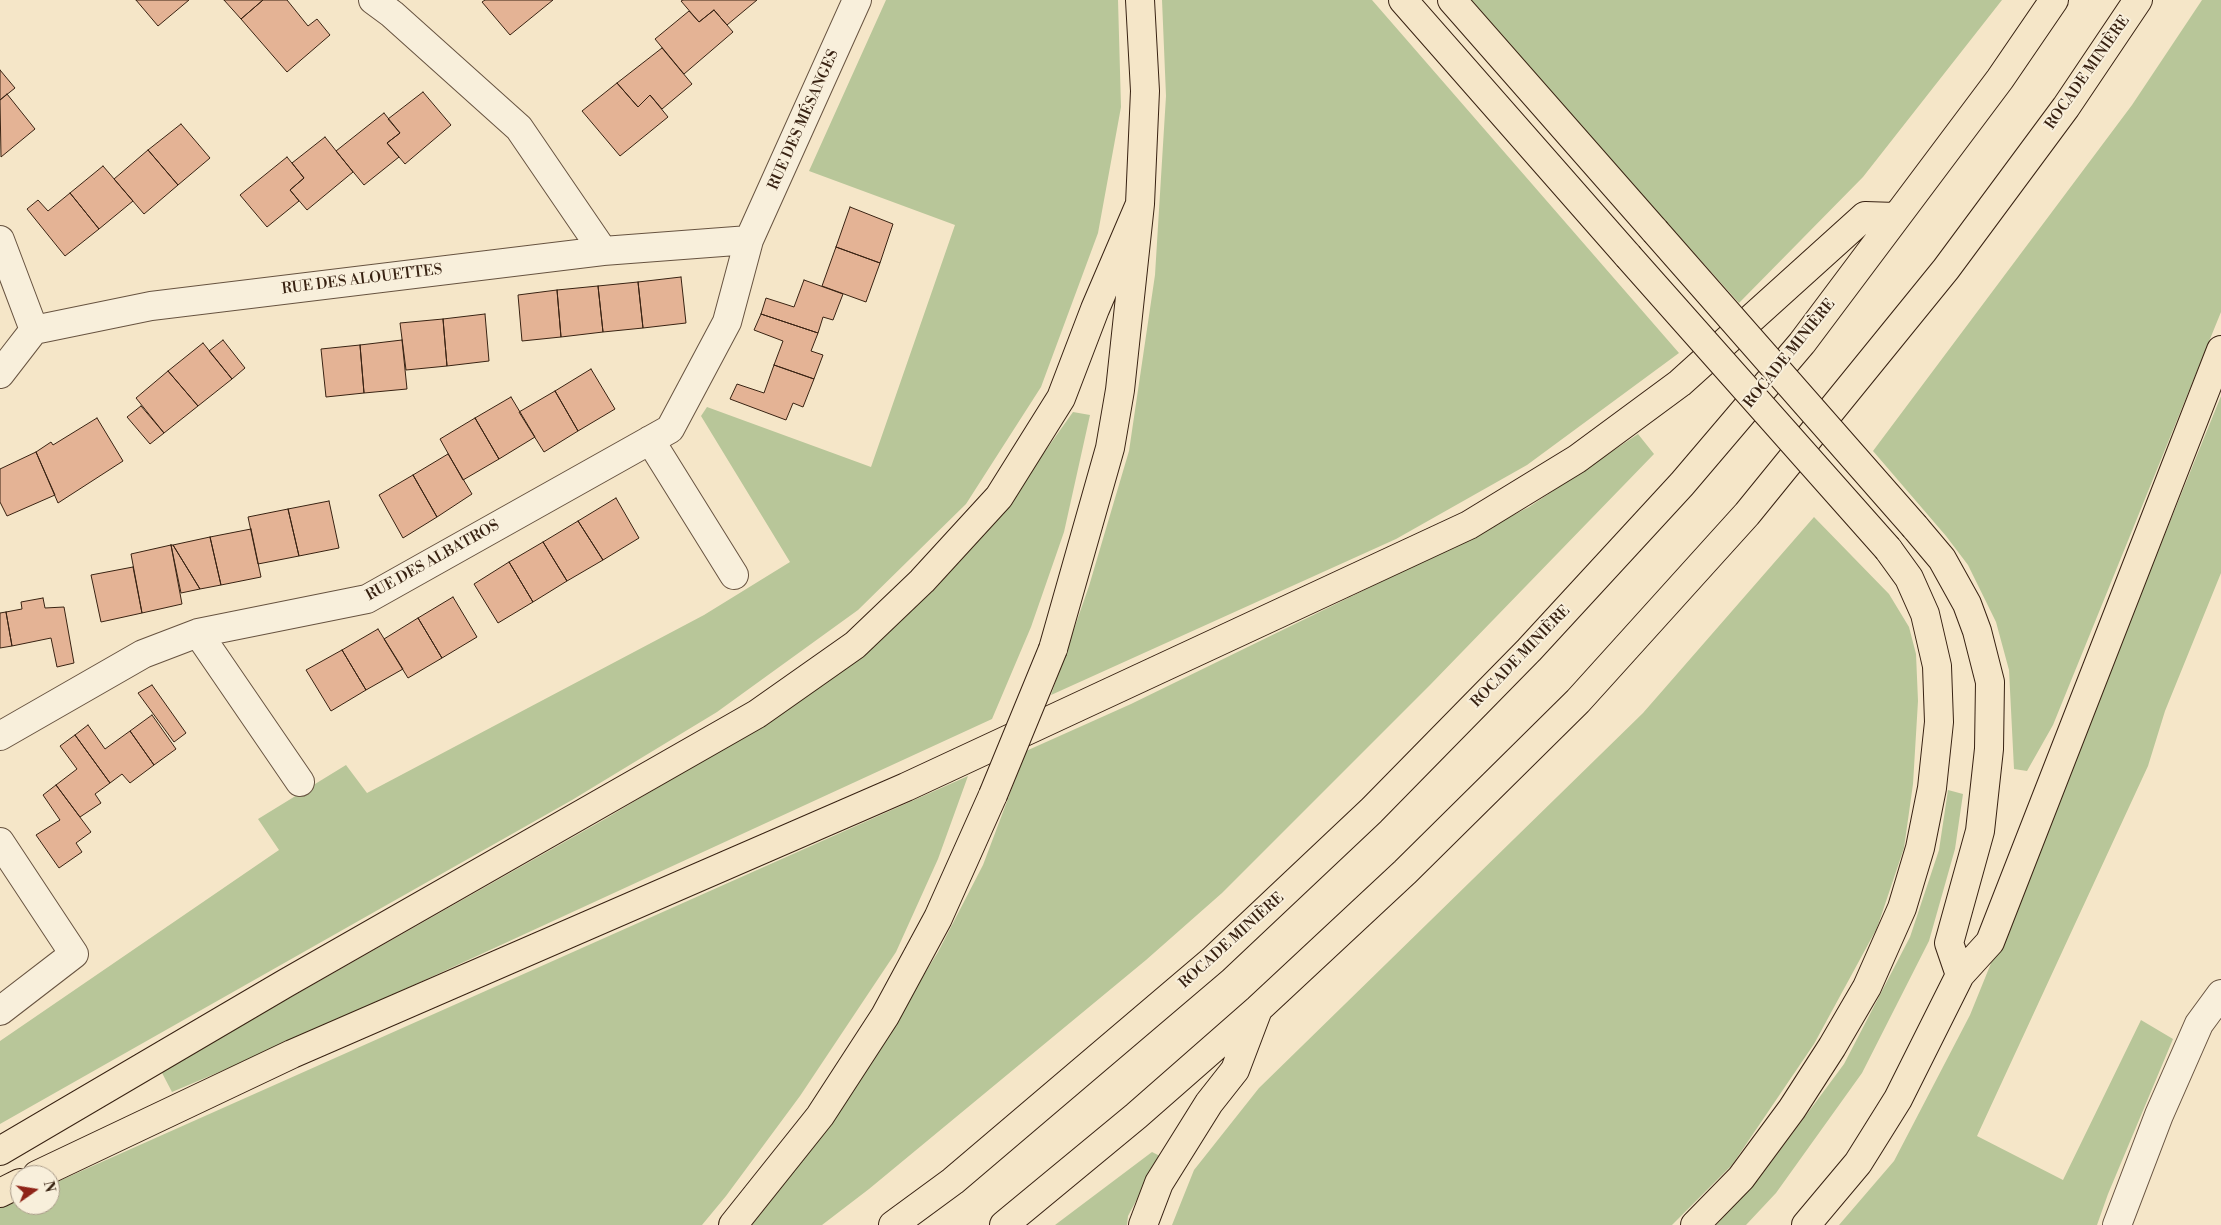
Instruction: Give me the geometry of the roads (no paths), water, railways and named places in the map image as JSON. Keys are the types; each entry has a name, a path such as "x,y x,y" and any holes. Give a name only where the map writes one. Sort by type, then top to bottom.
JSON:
{"highway":[{"path":"732,1225 820,1116 885,1016 938,918 993,795 1053,649 1110,448 1120,390 1140,204 1145,91 1140,0"},
{"path":"1403,0 1888,549 1909,578 1925,614 1937,666 1939,722 1932,788 1920,848 1898,917 1867,987 1792,1110 1741,1178 1694,1225"},
{"path":"1452,0 1942,558 1967,604 1977,631 1990,682 1989,748 1980,831 1949,943 1960,975"},
{"name":"ROCADE MINIÈRE","path":"893,1225 953,1181 1213,960 1371,811 1529,650 1682,484 1802,343 2000,79 2054,0"},
{"name":"ROCADE MINIÈRE","path":"1004,1225 1136,1116 1258,1009 1406,872 1578,701 1747,514 1946,269 2066,107 2138,0"},
{"path":"0,1151 286,982 757,714 855,645 922,581 1005,488 1061,398 1095,309 1140,204"},
{"path":"58,1165 292,1054 915,783 1469,525 1577,459 1680,383 1864,216 1896,217"},
{"path":"1806,1225 1858,1163 1898,1099 1960,975 1990,942 2221,350"},
{"path":"1143,1225 1163,1175 1209,1103 1235,1070 1258,1009"}],"street":[{"path":"373,0 392,14 519,128 603,251"},
{"name":"RUE DES MÉSANGES","path":"749,240 857,0"},
{"path":"0,240 34,330 0,374"},
{"name":"RUE DES ALOUETTES","path":"34,330 151,306 603,251 749,240"},
{"name":"RUE DES ALBATROS","path":"0,736 143,654 198,634 367,599 670,429 727,322 749,240"},
{"path":"650,440 734,575"},
{"path":"198,634 300,782"},
{"path":"0,842 74,954 0,1011"},
{"path":"2117,1225 2159,1116 2195,1034 2221,994"}]}
